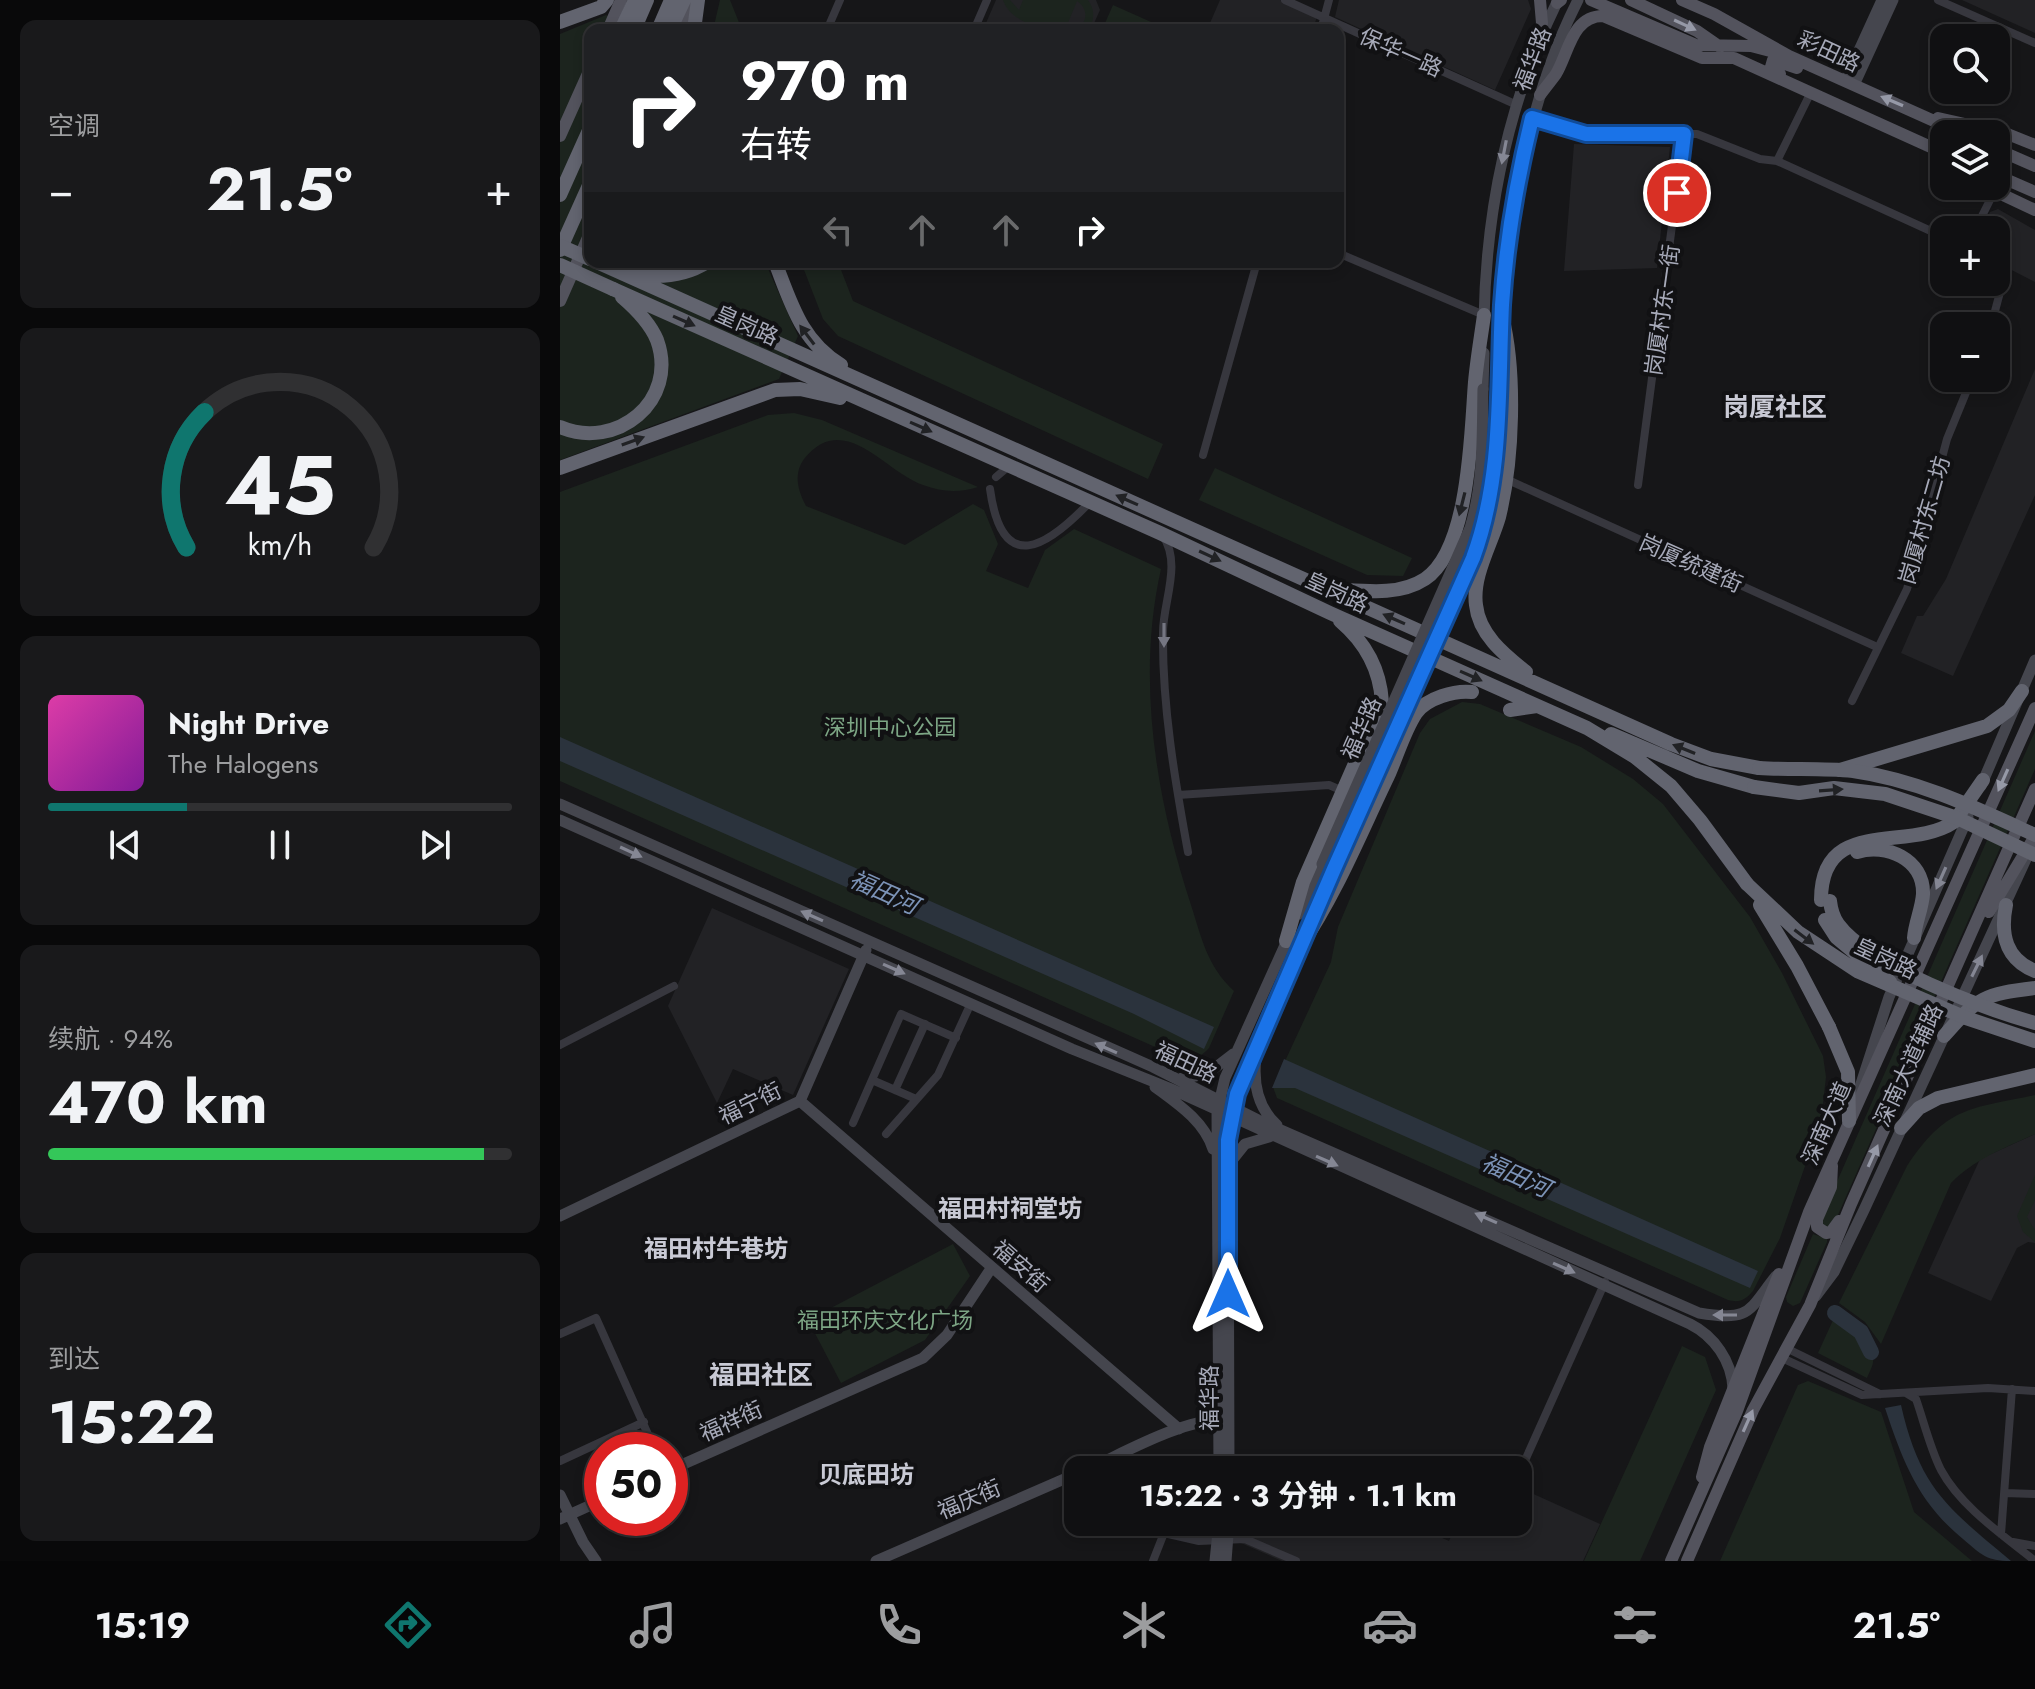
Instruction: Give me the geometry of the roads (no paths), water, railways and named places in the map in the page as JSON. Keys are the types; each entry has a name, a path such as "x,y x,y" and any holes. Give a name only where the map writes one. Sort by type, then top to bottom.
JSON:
{"highway":[{"path":"560,22 601,7 607,0"},
{"path":"624,24 635,0"},
{"path":"637,24 647,0"},
{"path":"661,24 671,0"},
{"path":"673,24 684,0"},
{"path":"694,24 696,0"},
{"path":"581,148 584,138"},
{"path":"560,195 584,141"},
{"path":"584,196 560,248 584,257"},
{"name":"皇岗路","path":"560,265 1587,728 1622,748 1671,786 1747,884 1783,920 1811,942 1857,971 1983,1024 2035,1041"},
{"name":"皇岗路","path":"611,268 1688,751 1723,762 1759,768 1839,770 1888,777 1921,787 2035,837"},
{"path":"620,272 670,275 684,274 696,268"},
{"path":"777,268 799,324 813,344 834,361 893,396"},
{"path":"560,427 588,434 617,429 640,415 656,392 661,365 657,340 643,318 613,289"},
{"path":"1326,588 1392,591 1410,586 1435,572 1445,555 1467,482 1484,315"},
{"path":"1502,316 1510,363 1506,479 1482,569 1476,605 1482,625 1501,651 1542,685"},
{"path":"560,468 775,390 800,389 872,405"},
{"path":"1445,555 1448,572 1457,579 1474,578 1482,569"},
{"path":"1293,944 1303,882 1382,702 1378,670 1359,641 1330,613"},
{"path":"1839,770 1994,723 2009,710 2022,691"},
{"path":"1293,944 1321,917 1417,712 1453,693 1472,692"},
{"path":"1510,710 1538,705"},
{"path":"1378,716 1388,711 1399,713 1407,722 1408,732"},
{"path":"1587,728 1634,742 1711,776 1754,787 1799,793 1834,788 1893,796 1957,818 2035,855"},
{"path":"1900,990 1836,937 1825,920 1824,874 1839,853 1862,841 1926,833 1948,826 1983,780"},
{"path":"1914,938 1922,904 1922,884 1908,861 1891,851 1863,850 1847,858 1834,873 1826,901 1839,925 1882,959 1933,986 2035,1023"},
{"path":"1747,884 1797,966 1829,1027 1848,1072 1849,1121"},
{"path":"2006,905 2003,933 2008,949 2018,961 2035,971"},
{"path":"1944,1036 1969,1008 1984,997 2035,988"},
{"path":"1901,1128 1924,1104 1947,1095 2035,1075"}],"main road":[{"path":"611,24 621,0"},
{"path":"684,24 696,0"},
{"path":"1537,47 1542,23 1540,0"},
{"name":"福华路","path":"1228,1456 1216,1160 1218,1106 1225,1078 1293,944 1482,535 1494,480 1502,316 1513,215 1532,118 1578,0"},
{"path":"1591,0 1696,45 1751,46 1789,56"},
{"name":"彩田路","path":"1631,0 1697,31 1734,58 1930,147"},
{"name":"彩田路","path":"1682,0 1714,14 1789,56 1934,120"},
{"path":"1850,83 1882,0"},
{"path":"1850,83 1893,0"},
{"name":"福华路","path":"1328,866 1470,528 1482,466 1484,315 1495,199 1517,105 1537,47 1559,1"},
{"name":"彩田路","path":"1540,95 1556,74 1577,29 1591,17 1609,18 1702,58 1734,58"},
{"path":"1791,84 1771,67 1773,60 1806,71 1831,74"},
{"path":"560,136 584,82"},
{"path":"1924,115 1984,127 2035,145"},
{"path":"1910,139 1930,153"},
{"path":"2010,155 2035,166"},
{"path":"2010,181 2035,192"},
{"path":"2010,199 2035,210"},
{"path":"560,301 584,247"},
{"name":"深南大道辅路","path":"1849,1121 1889,997 2035,660"},
{"name":"深南大道","path":"1671,1561 1743,1398 1796,1248 1832,1159 2035,708"},
{"path":"1687,1561 1757,1402 1810,1305 1851,1204 2035,789"},
{"name":"福田路","path":"560,804 1178,1079 1218,1106"},
{"name":"福田路","path":"560,820 1145,1080 1287,1132 1699,1313 1726,1316 1742,1314 1754,1308 1782,1269"},
{"path":"1964,952 2035,837"},
{"name":"深南大道辅路","path":"1810,1305 1834,1272 2035,837"},
{"name":"福宁街","path":"560,1216 800,1101 869,942"},
{"name":"福华路","path":"1220,1456 1232,1112 1293,944"},
{"path":"1258,1044 1255,1078 1261,1104 1274,1123 1287,1132"},
{"path":"1178,1079 1207,1074 1240,1047"},
{"path":"1145,1080 1195,1120 1212,1145 1216,1160"},
{"name":"福安街","path":"800,1101 1179,1429"},
{"name":"福田路","path":"1232,1112 1274,1138 1690,1324 1715,1343 1731,1371 1733,1389"},
{"path":"1228,1168 1235,1153 1245,1144 1260,1138 1274,1138"},
{"path":"1832,1159 1831,1187 1817,1219 1817,1227 1826,1233 1831,1232 1851,1204"},
{"path":"1700,1496 1705,1461 1782,1269 1796,1248"},
{"name":"福祥街","path":"688,1462 923,1358 947,1335 992,1267"},
{"path":"1118,1456 1179,1429 1224,1419"},
{"name":"福庆街","path":"876,1561 1064,1479"},
{"path":"560,1495 565,1517 596,1561"},
{"path":"565,1517 584,1508"},
{"path":"1222,1536 1226,1561"},
{"path":"1215,1561 1224,1536"}],"street":[{"path":"829,24 840,0"},
{"path":"977,24 987,0"},
{"name":"保华一路","path":"1285,0 1337,24"},
{"path":"1322,24 1329,0"},
{"path":"1938,0 2035,43"},
{"name":"保华一路","path":"1344,27 1517,105"},
{"path":"1777,161 1810,94"},
{"path":"1532,118 1586,134 1697,134 1760,159 1777,161 1930,231"},
{"name":"岗厦村东一街","path":"1638,485 1684,134"},
{"path":"1344,256 1484,315"},
{"path":"1203,455 1255,268"},
{"name":"岗厦村东二坊","path":"1852,701 1907,589 1947,439 1966,392"},
{"name":"岗厦统建街","path":"1506,479 1877,647"},
{"path":"990,489 994,516 1000,530 1011,540 1027,546 1050,539 1090,502"},
{"path":"1160,533 1168,543 1172,557 1163,632 1165,679 1178,795 1188,852"},
{"path":"1178,795 1329,785 1343,791"},
{"path":"560,1045 674,986"},
{"path":"886,1134 938,1075 971,1003"},
{"path":"853,1123 901,1014 956,1038"},
{"path":"895,1090 925,1024"},
{"path":"872,1080 916,1099"},
{"path":"1527,1456 1609,1274"},
{"path":"560,1334 596,1318 648,1432"},
{"path":"1785,1353 1881,1394"},
{"path":"1785,1353 1862,1395 2012,1389 2035,1391"},
{"path":"2001,1534 2012,1389"},
{"path":"1905,1392 1916,1399 1935,1456 1948,1480 2001,1534 2035,1561"},
{"path":"560,1461 644,1422"},
{"path":"2005,1493 2035,1494"},
{"path":"1153,1561 1164,1533 1190,1540 1245,1539 1296,1561"},
{"path":"2012,1542 2035,1546"}],"water":[{"path":"560,737 1214,1027 1204,1049 1134,1014 560,761"},
{"path":"1284,1059 1758,1271 1750,1288 1295,1088 1272,1088"},
{"path":"1901,1405 1917,1457 1940,1495 2011,1561 1996,1560 1980,1553 1947,1525 1923,1496 1898,1446 1885,1408"}],"waterway":[{"name":"福田河","path":"1835,1313 1861,1332 1871,1352"}],"district":[{"name":"岗厦社区","path":"1775,407"},
{"name":"福田村祠堂坊","path":"1010,1208"},
{"name":"福田村牛巷坊","path":"716,1248"},
{"name":"福田社区","path":"761,1375"},
{"name":"贝底田坊","path":"866,1474"}],"park label":[{"name":"深圳中心公园","path":"890,727"},
{"name":"福田环庆文化广场","path":"885,1320"}]}
